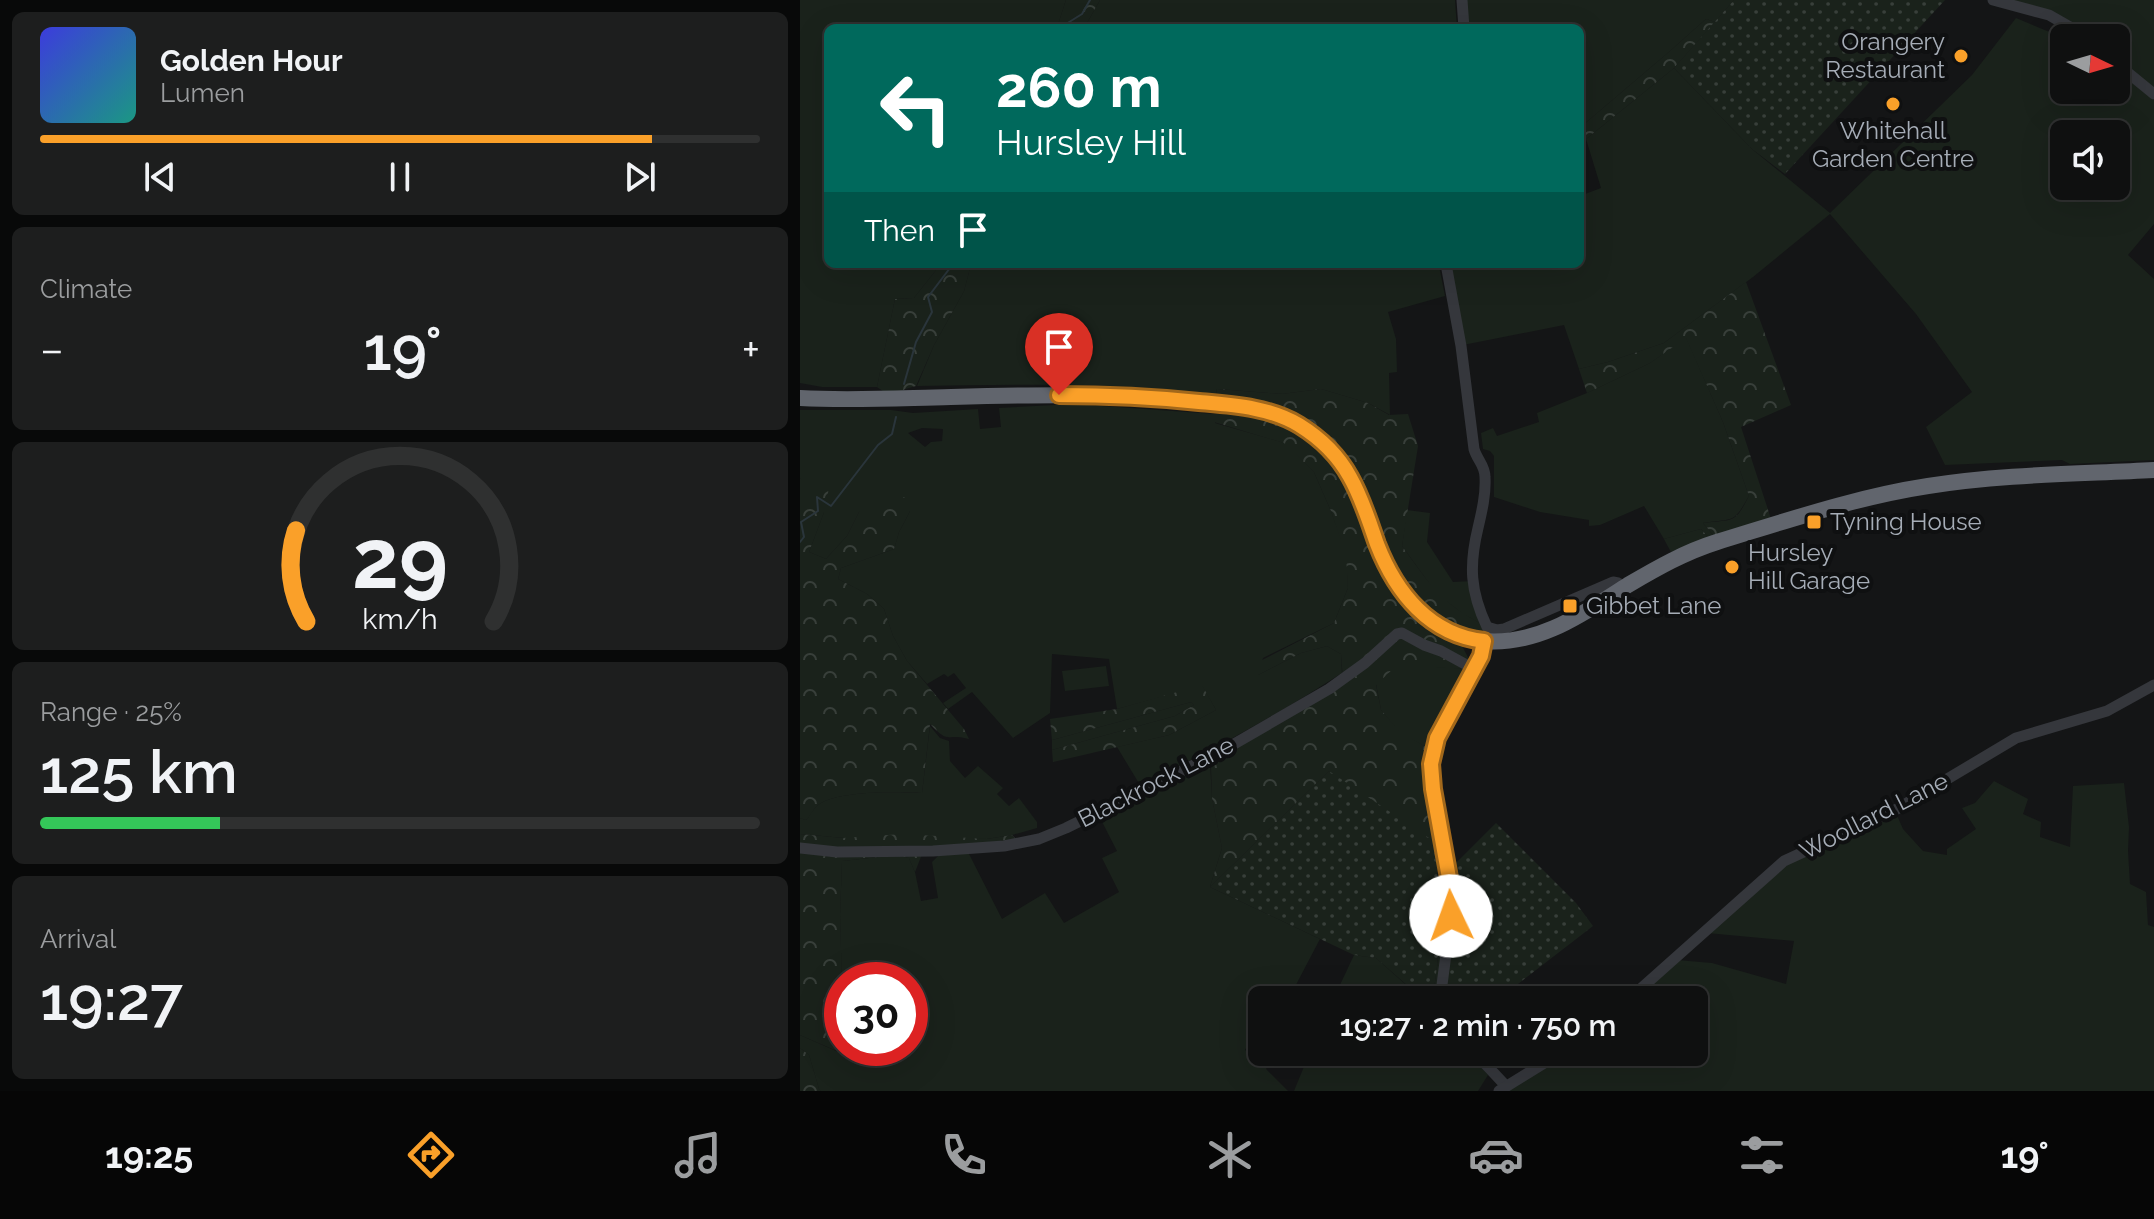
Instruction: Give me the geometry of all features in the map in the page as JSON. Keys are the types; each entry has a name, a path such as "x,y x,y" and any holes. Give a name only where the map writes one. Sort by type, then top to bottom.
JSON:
{"highway":[{"path":"800,398 1103,396 1208,403 1278,415 1312,434 1330,449 1344,467 1358,492 1384,560 1412,603 1446,630 1484,641 1515,640 1549,630 1577,618 1674,559 1718,542 1834,507 1913,488 1997,478 2154,470"}],"street":[{"path":"1462,0 1464,24"},
{"path":"1993,0 2049,15 2065,24"},
{"path":"2130,74 2154,94"},
{"path":"1447,268 1461,346 1474,449 1483,463 1485,478 1483,509 1471,570 1487,627 1504,629 1613,582 1625,587"},
{"name":"Blackrock Lane","path":"800,848 837,852 939,850 1004,846 1039,839 1222,751 1329,689 1365,663 1397,634 1402,633 1474,669"},
{"path":"1442,986 1451,916 1451,889 1431,764 1437,738 1481,656 1484,641"},
{"name":"Woollard Lane","path":"1644,986 1784,861 1897,809 2016,738 2107,711 2154,685"},
{"path":"1485,1066 1502,1088 1539,1066"}],"green space":[{"path":"800,0 1066,0 1058,24 824,24 824,268 938,268 914,298 895,299 877,387 822,387 800,383"},
{"path":"1066,0 1100,0 1086,24 1058,24"},
{"path":"1100,0 1455,0 1457,24 1086,24"},
{"path":"1467,0 1734,0 1715,22 1706,19 1584,124 1584,24 1467,24"},
{"path":"1734,0 1945,0 1785,174 1752,149 1674,68"},
{"path":"2005,0 2154,0 2154,89 2130,69 2130,24 2074,23"},
{"path":"2016,18 2050,32 2050,104 2130,104 2130,81 2154,100 2154,224 2128,255 2154,279 2154,460 1945,465 1926,427 1972,392 1916,314 1830,214 1753,277 1664,343 1579,369 1564,325 1463,345 1449,268 1584,268 1584,194 1601,188 1586,139 1674,68 1752,149 1830,213 1972,75"},
{"path":"1706,19 1715,22 1674,68 1586,139 1584,124"},
{"path":"938,268 970,268 964,291 934,345 916,386 905,389 893,398 877,387 895,299 914,298"},
{"path":"970,268 1439,268 1445,296 1388,312 1396,339 1397,372 1389,373 1390,415 1368,403 1321,389 1282,394 1217,389 1216,395 1104,386 917,386 934,345 964,291"},
{"path":"1746,282 1791,405 1741,427 1772,522 1714,536 1703,523 1732,519 1749,496 1723,422 1686,338 1650,363 1587,393 1579,369 1664,343"},
{"path":"1686,337 1723,422 1749,496 1736,516 1703,523 1714,536 1712,541 1701,529 1664,539 1644,506 1600,525 1589,526 1589,520 1540,512 1494,497 1494,456 1483,449 1481,433 1493,428 1497,436 1539,422 1537,413 1650,363"},
{"path":"1217,389 1282,394 1321,389 1368,403 1389,415 1408,414 1418,446 1402,546 1446,601 1484,625 1484,635 1441,619 1417,598 1390,557 1359,479 1266,404 1216,395"},
{"path":"1074,404 1215,414 1215,423 1285,443 1314,472 1331,511 1347,556 1348,588 1334,623 1263,658 1258,675 1301,653 1327,646 1341,654 1342,673 1243,732 1140,785 1117,747 1169,735 1216,710 1202,686 1117,709 1109,659 1052,654 1050,713 1013,738 972,692 948,709 943,703 966,688 954,673 948,677 944,674 927,684 907,661 893,636 884,609 867,594 838,579 841,568 894,549 910,511 859,512 847,536 826,559 809,552 824,512 800,478 800,410 891,410 913,413 978,409 980,429 1001,427 999,408","holes":["922,428 943,429 942,441 931,442 925,447 908,433"]},
{"path":"1215,414 1272,422 1315,446 1342,476 1426,626 1462,646 1474,669 1396,666 1376,685 1381,710 1400,732 1433,751 1451,889 1441,986 1434,986 1440,937 1439,874 1329,771 1210,887 1222,848 1212,798 1209,757 1343,679 1341,654 1327,646 1301,653 1258,675 1243,676 1245,669 1334,623 1348,588 1346,556 1314,472 1284,443 1214,422"},
{"path":"800,478 804,482 829,488 809,552 826,559 847,536 859,512 884,493 906,498 910,511 894,549 841,568 838,579 867,594 884,609 893,636 907,661 969,739 945,736 930,724 922,793 868,793 827,800 818,805 806,820 800,818"},
{"path":"1407,510 1430,513 1427,542 1453,582 1473,581 1487,627 1437,594 1402,546"},
{"path":"1701,529 1712,541 1671,552 1664,539"},
{"path":"1396,665 1474,669 1433,751 1400,733 1381,710 1376,684"},
{"path":"1106,666 1109,686 1065,691 1062,671"},
{"path":"1202,685 1216,710 1169,735 1053,762 1052,750 1175,716 1194,705 1191,702 1052,740 1050,719 1117,709"},
{"path":"1191,702 1194,705 1175,716 1052,750 1052,740"},
{"path":"930,726 940,738 949,741 950,761 965,778 978,766 1003,788 997,794 1009,806 1019,798 1037,822 1037,828 987,839 843,838 800,834 800,818 806,820 816,806 827,800 868,793 922,793"},
{"path":"1210,762 1212,798 1222,848 1210,887 1320,939 1295,986 1248,986 1248,1045 1245,1050 1248,1052 1248,1066 1268,1066 1266,1069 1288,1091 819,1089 809,1055 800,1048 800,1035 824,1046 824,1066 928,1066 928,962 841,962 842,861 896,855 909,858 921,901 938,898 932,862 941,853 968,852 1002,919 1045,893 1064,923 1119,892 1102,858 1117,851 1098,814"},
{"path":"1329,771 1432,840 1440,920 1434,986 1408,986 1376,958 1354,955 1210,887"},
{"path":"1994,781 2028,799 2023,814 2041,822 2040,837 2070,847 2073,786 2124,783 2130,884 2146,892 2148,925 2154,927 2154,1091 1503,1091 1543,1066 1708,1066 1708,986 1646,986 1677,960 1712,963 1786,984 1794,941 1707,933 1786,864 1896,813 1903,829 1923,851 1947,855 1947,849 1976,829 1962,808 1975,803"},
{"path":"1496,823 1576,903 1593,926 1515,986 1447,986 1454,918 1452,867"},
{"path":"800,834 843,838 903,834 987,839 1012,835 1022,845 922,854 915,872 909,858 896,855 842,861 841,962 824,962 824,1045 800,1035"},
{"path":"1354,955 1376,958 1407,986 1340,986"},
{"path":"800,1048 809,1055 821,1091 800,1091"},
{"path":"1304,1066 1480,1066 1488,1075 1478,1091 1294,1091"}],"waterway":[{"path":"1066,24 1082,14 1090,0"},
{"path":"904,384 916,342 932,312 928,297 950,268"},
{"path":"800,542 804,537 801,522 818,511 817,497 831,506 878,445 892,434 896,417"}],"place":[{"name":"Orangery Restaurant","path":"1961,56"},
{"name":"Whitehall Garden Centre","path":"1893,104"},
{"name":"Tyning House","path":"1814,522"},
{"name":"Hursley Hill Garage","path":"1732,567"},
{"name":"Gibbet Lane","path":"1570,606"}],"route":[{"path":"1059,395 1155,398 1235,406 1278,415 1297,424 1321,441 1348,474 1363,503 1384,560 1412,603 1446,630 1484,641 1481,656 1437,738 1431,764 1451,889 1451,916"}]}
